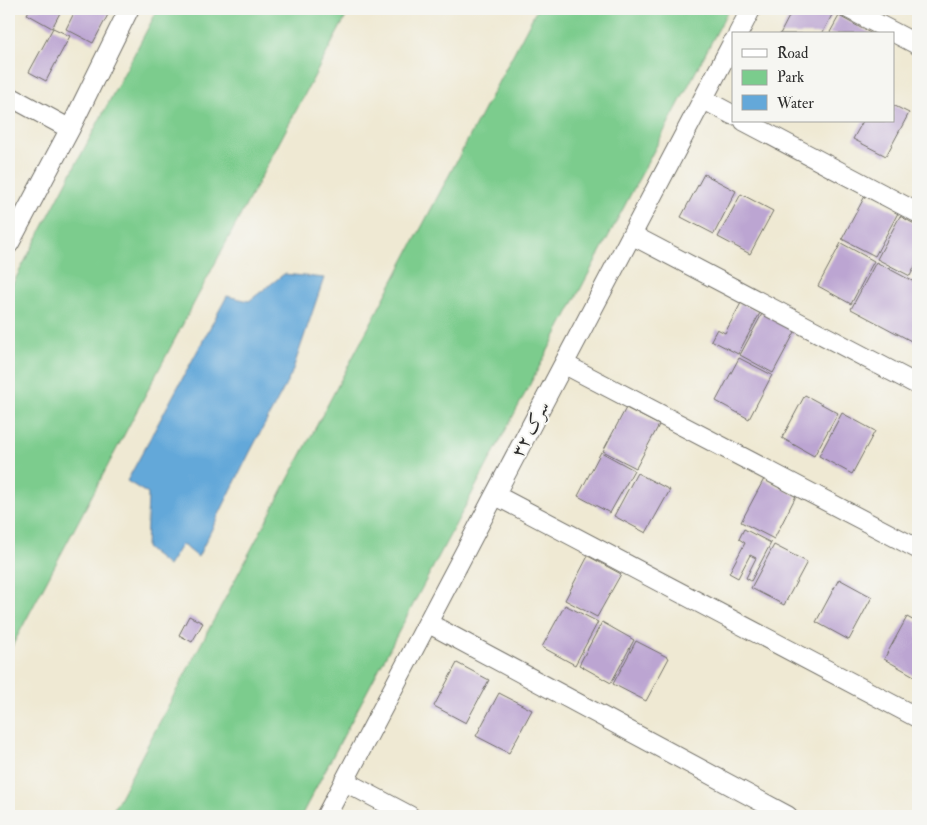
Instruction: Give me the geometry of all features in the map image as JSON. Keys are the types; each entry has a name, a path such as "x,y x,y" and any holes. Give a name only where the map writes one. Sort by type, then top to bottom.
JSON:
{"street":[{"path":"9,244 70,129 129,9"},
{"path":"739,32 751,9"},
{"path":"849,9 893,32"},
{"path":"894,32 918,45"},
{"name":"سرک ۳۲","path":"326,816 732,44"},
{"path":"9,96 70,129"},
{"path":"703,100 732,114"},
{"path":"746,122 918,213"},
{"path":"632,235 918,385"},
{"path":"564,364 918,549"},
{"path":"495,495 918,718"},
{"path":"428,623 788,816"},
{"path":"344,781 410,816"}],"green space":[{"path":"158,9 350,9 9,652 9,291"},
{"path":"537,9 729,9 301,816 110,816"}],"water":[{"path":"284,274 324,278 291,375 198,557 182,544 168,566 146,548 148,494 127,481 227,296 249,301"}],"building":[{"path":"30,9 62,9 52,28 27,14"},
{"path":"76,9 111,9 93,43 66,29"},
{"path":"793,9 825,9 833,13 823,32 781,32"},
{"path":"839,16 868,32 830,32"},
{"path":"53,28 70,36 46,81 29,72"},
{"path":"894,106 909,113 886,156 853,139 862,122 894,122"},
{"path":"704,174 736,191 714,234 681,217"},
{"path":"741,194 773,211 750,254 718,237"},
{"path":"865,196 898,213 875,256 842,239"},
{"path":"900,216 918,226 918,260 910,276 877,259"},
{"path":"841,243 874,261 851,304 818,286"},
{"path":"876,262 918,284 918,338 915,343 851,309"},
{"path":"741,303 760,313 738,354 711,340 717,329 725,333"},
{"path":"763,312 796,330 773,373 740,355"},
{"path":"739,358 772,375 749,419 716,401"},
{"path":"805,395 838,413 814,456 782,438"},
{"path":"626,408 659,425 636,468 603,451"},
{"path":"842,413 875,431 852,474 819,456"},
{"path":"601,452 634,470 610,513 578,496"},
{"path":"637,473 670,490 646,533 614,516"},
{"path":"764,479 796,496 774,539 741,522"},
{"path":"744,529 771,543 751,581 746,578 756,558 750,555 738,578 729,573 745,543 739,539"},
{"path":"774,545 807,562 784,605 751,588"},
{"path":"588,556 621,574 597,617 565,600"},
{"path":"839,579 872,597 849,640 816,622"},
{"path":"565,605 598,622 575,665 542,647"},
{"path":"189,616 203,623 192,642 179,635"},
{"path":"907,617 918,623 918,673 916,677 884,659"},
{"path":"602,622 634,640 611,683 579,665"},
{"path":"636,641 669,658 646,701 613,684"},
{"path":"457,663 489,680 466,723 434,706"},
{"path":"499,693 532,710 509,753 476,736"}]}
